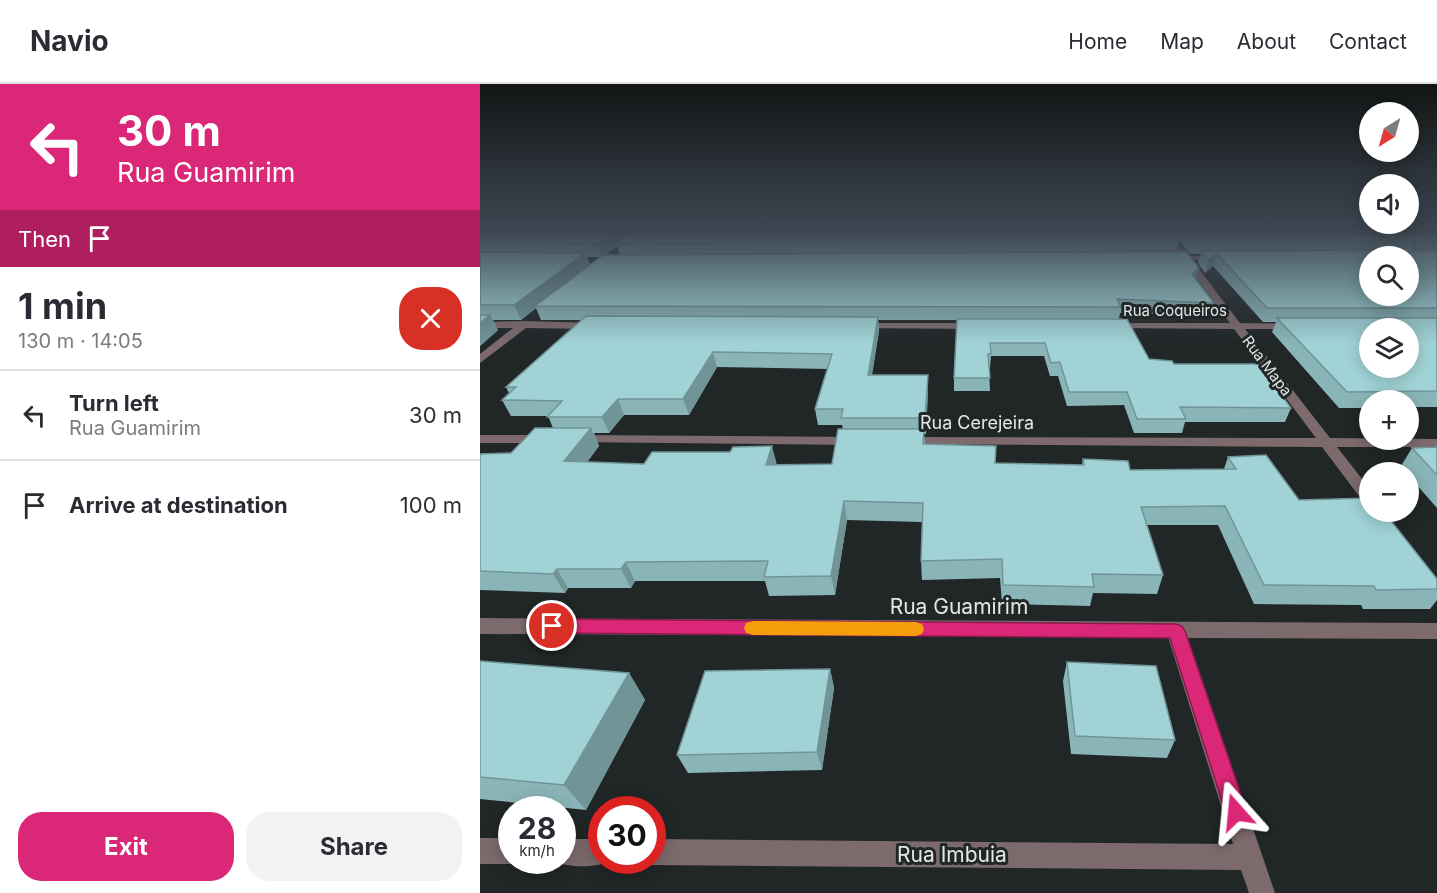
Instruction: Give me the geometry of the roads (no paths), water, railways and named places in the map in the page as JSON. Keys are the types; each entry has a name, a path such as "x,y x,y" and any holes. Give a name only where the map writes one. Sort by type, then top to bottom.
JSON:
{"street":[{"name":"Rua Mapa","path":"1193,269 1359,486"},
{"path":"480,360 542,311"},
{"path":"480,325 603,326"},
{"path":"852,326 993,326"},
{"name":"Rua Coqueiros","path":"1099,326 1308,327"},
{"path":"480,439 870,441"},
{"name":"Rua Cerejeira","path":"894,441 1437,443"},
{"name":"Rua Guamirim","path":"480,626 1437,631"},
{"path":"1176,631 1262,893"},
{"path":"480,851 498,851"},
{"name":"Rua Imbuia","path":"666,852 1251,857"}]}
